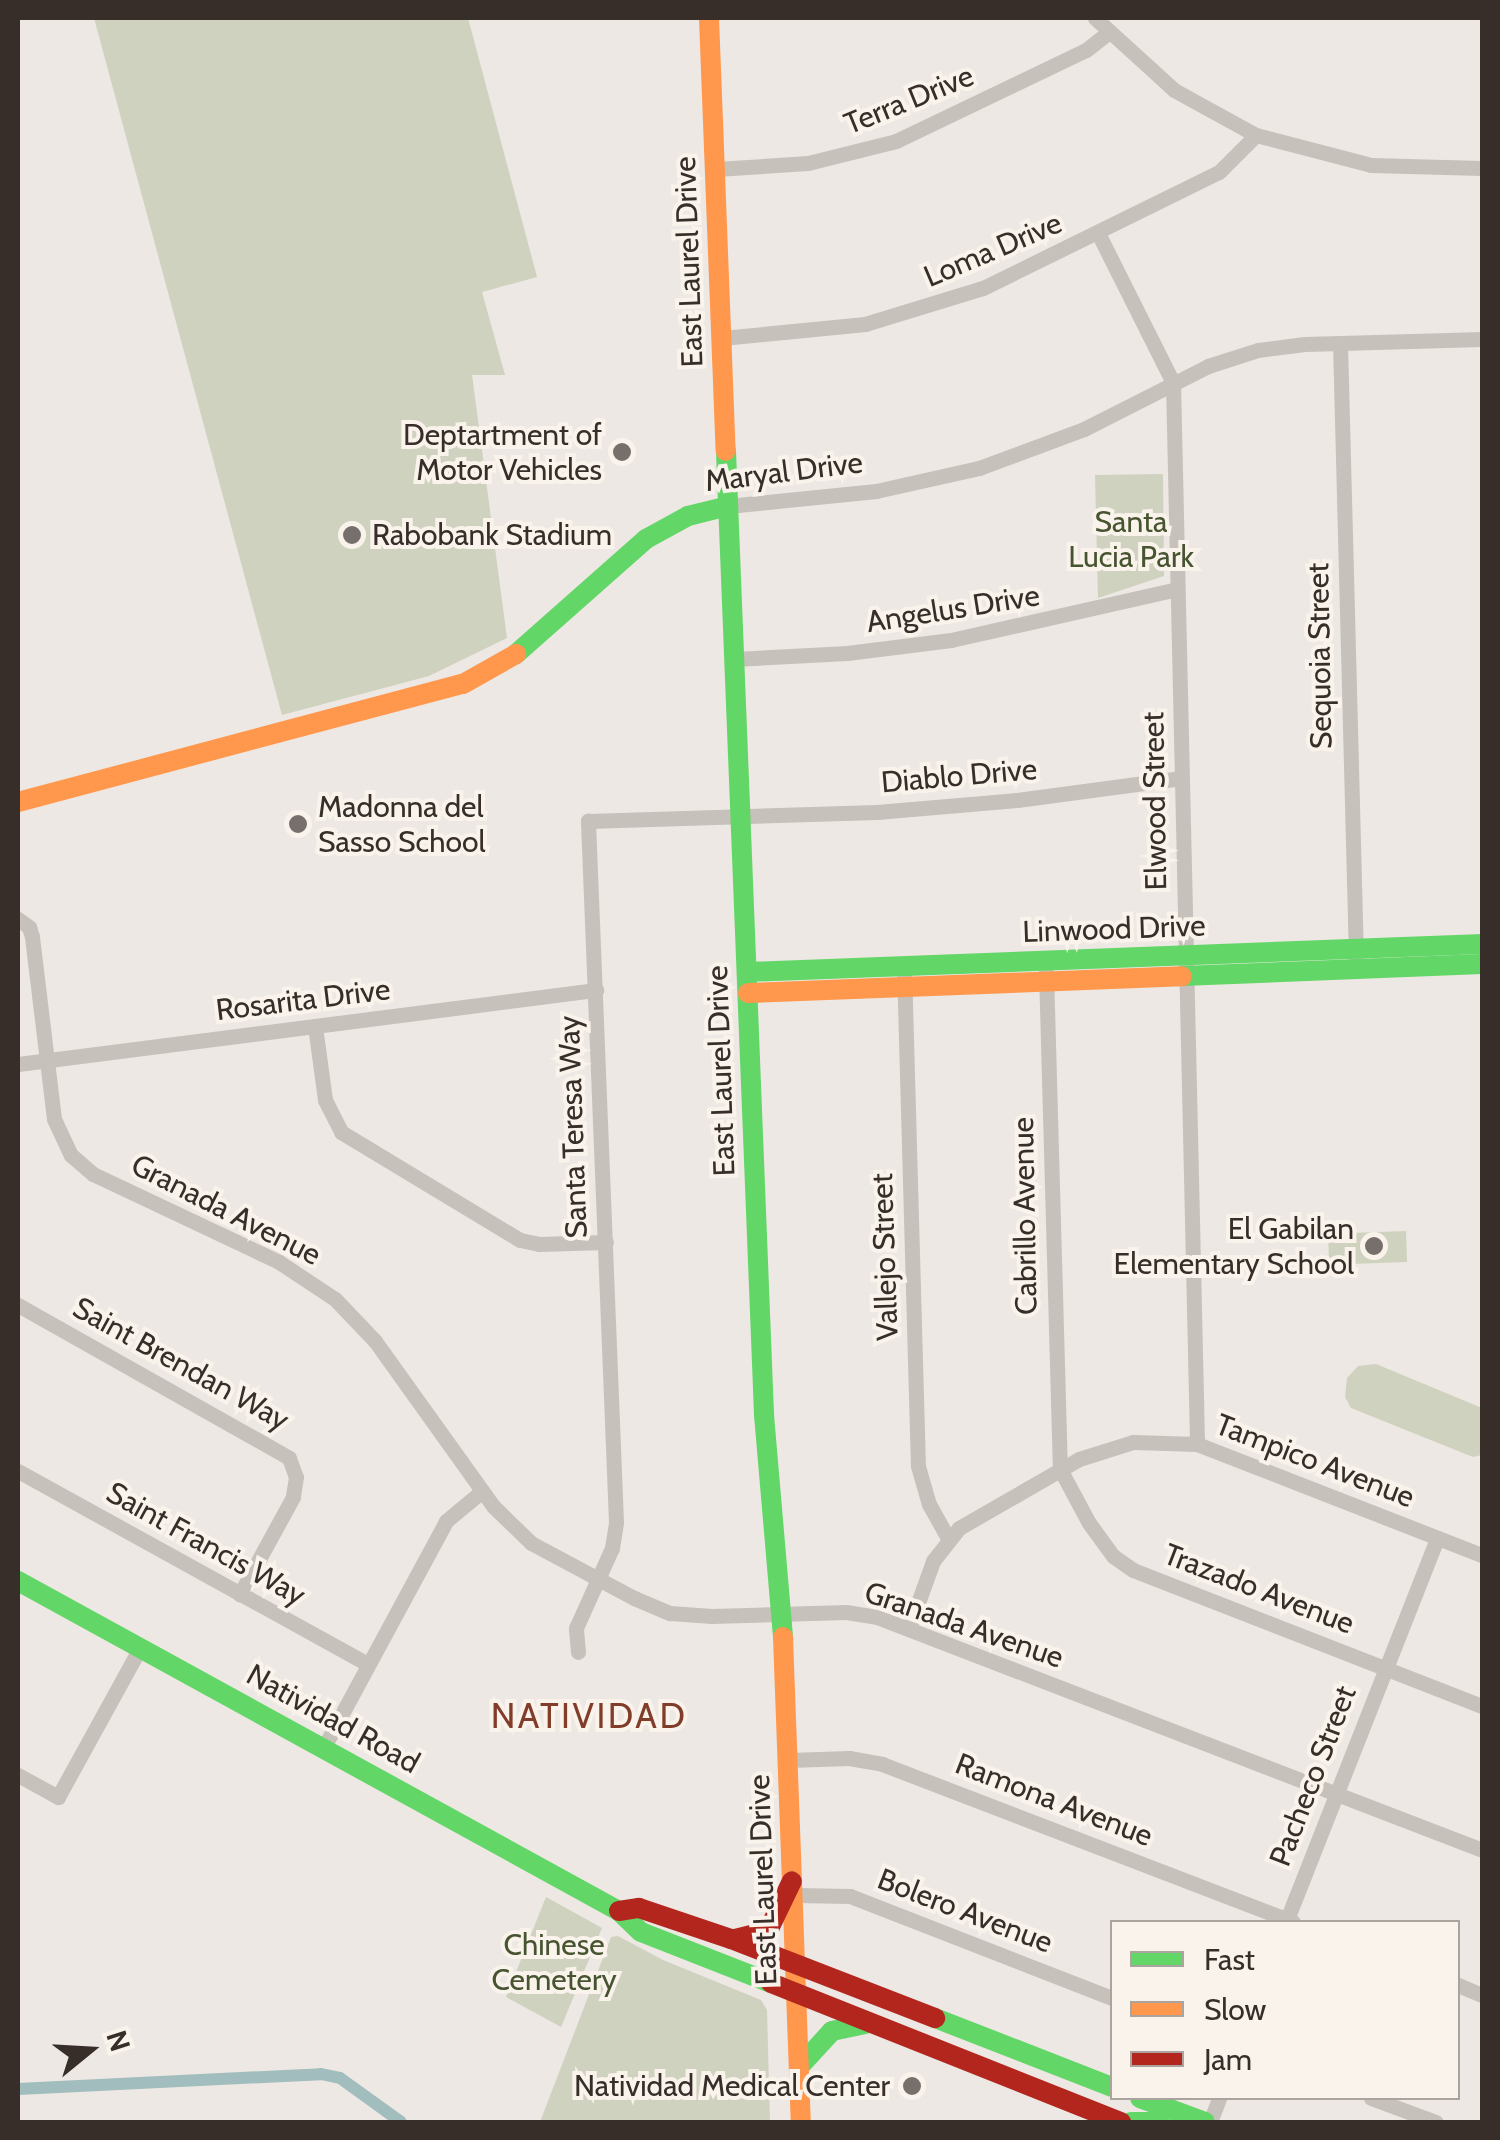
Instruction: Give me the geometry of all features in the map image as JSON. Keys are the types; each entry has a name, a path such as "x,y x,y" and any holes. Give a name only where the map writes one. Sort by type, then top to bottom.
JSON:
{"main road":[{"name":"East Laurel Drive","path":"709,18 764,1415 782,1614 801,2122"},
{"name":"Maryal Drive","path":"18,802 463,684 526,648 646,540 688,516 728,506"},
{"name":"Linwood Drive","path":"748,982 1356,959 1482,944"},
{"name":"Linwood Drive","path":"1356,959 1482,964"},
{"name":"Natividad Road","path":"18,1582 619,1911 641,1932 1121,2122"},
{"path":"731,1939 752,1938 768,1931 795,1885"},
{"name":"Natividad Road","path":"619,1911 639,1908 731,1939 1110,2086"},
{"path":"800,2068 832,2031 869,2024"},
{"path":"1146,2100 1207,2122"},
{"path":"1131,2122 1160,2122"}],"street":[{"path":"1094,18 1174,90 1256,135 1371,166 1482,168"},
{"name":"Terra Drive","path":"716,169 808,163 896,141 1086,50 1108,33"},
{"name":"Loma Drive","path":"722,338 824,330 907,314 984,288 1226,168 1256,135"},
{"name":"Elwood Street","path":"1098,234 1174,383 1196,1444"},
{"name":"Maryal Drive","path":"728,506 864,493 950,476 1064,438 1174,383 1248,352 1340,342 1482,339"},
{"name":"Sequoia Street","path":"1340,342 1356,959"},
{"name":"Angelus Drive","path":"734,659 836,654 952,640 1176,589"},
{"name":"Diablo Drive","path":"741,816 1018,800 1182,778"},
{"name":"Santa Teresa Way","path":"578,1652 576,1628 612,1548 616,1522 588,822 741,816"},
{"name":"Granada Avenue","path":"18,918 29,927 32,937 56,1126 75,1160 102,1178 279,1262 326,1292 375,1341 482,1491 523,1537 643,1603 680,1615 856,1613 908,1628 1482,1850"},
{"name":"Cabrillo Avenue","path":"1046,971 1060,1469"},
{"name":"Vallejo Street","path":"904,976 918,1466 929,1504 948,1538"},
{"name":"Rosarita Drive","path":"18,1064 596,990"},
{"path":"315,1026 324,1100 332,1120 347,1136 520,1240 539,1244 606,1242"},
{"name":"Saint Brendan Way","path":"18,1305 289,1458 296,1477 293,1497 240,1594"},
{"name":"Tampico Avenue","path":"908,1628 934,1561 948,1538 970,1519 1060,1469 1126,1443 1196,1444 1482,1555"},
{"name":"Trazado Avenue","path":"1060,1469 1098,1537 1133,1570 1482,1706"},
{"name":"Saint Francis Way","path":"18,1471 367,1664"},
{"path":"324,1747 446,1521 482,1491"},
{"name":"Pacheco Street","path":"1289,1920 1437,1538"},
{"path":"18,1775 58,1797 140,1648"},
{"name":"Ramona Avenue","path":"789,1760 849,1758 882,1764 1283,1920"},
{"name":"Bolero Avenue","path":"795,1885 850,1896 1110,1997"},
{"path":"1376,2100 1436,2122"}],"green space":[{"path":"94,18 468,18 537,277 482,292 505,375 472,375 507,638 429,676 282,715"},
{"name":"Santa Lucia Park","path":"1163,474 1164,576 1098,598 1095,475"},
{"path":"1406,1231 1407,1262 1329,1265 1328,1234"},
{"path":"1376,1364 1482,1408 1482,1455 1473,1457 1351,1408 1345,1397 1347,1378 1358,1366"},
{"name":"Chinese Cemetery","path":"546,1897 602,1928 561,2027 506,1997"},
{"path":"618,1936 663,1960 761,2000 767,2010 770,2122 540,2122 611,1937"}],"waterway":[{"path":"18,2089 321,2074 340,2078 401,2122"}],"traffic: fast":[{"path":"726,451 764,1415 783,1637"},
{"path":"516,654 646,539 688,516 728,506"},
{"path":"747,972 1482,944"},
{"path":"1182,976 1482,964"},
{"path":"18,1581 619,1911 641,1932 771,1983"},
{"path":"935,2018 1110,2086"},
{"path":"799,2067 832,2031 865,2024"},
{"path":"1145,2100 1205,2122"},
{"path":"1131,2122 1160,2122"}],"traffic: slow":[{"path":"709,18 726,451"},
{"path":"18,802 463,684 516,654"},
{"path":"748,993 1182,976"},
{"path":"783,1637 801,2122"}],"traffic: jam":[{"path":"735,1939 768,1931 792,1881"},
{"path":"619,1911 639,1908 731,1939 935,2018"},
{"path":"771,1983 1121,2122"}],"place":[{"name":"Deptartment of Motor Vehicles","path":"622,452"},
{"name":"Rabobank Stadium","path":"352,535"},
{"name":"Madonna del Sasso School","path":"298,824"},
{"name":"El Gabilan Elementary School","path":"1374,1246"},
{"name":"Natividad Medical Center","path":"912,2086"}],"district":[{"name":"NATIVIDAD","path":"589,1716"}]}
